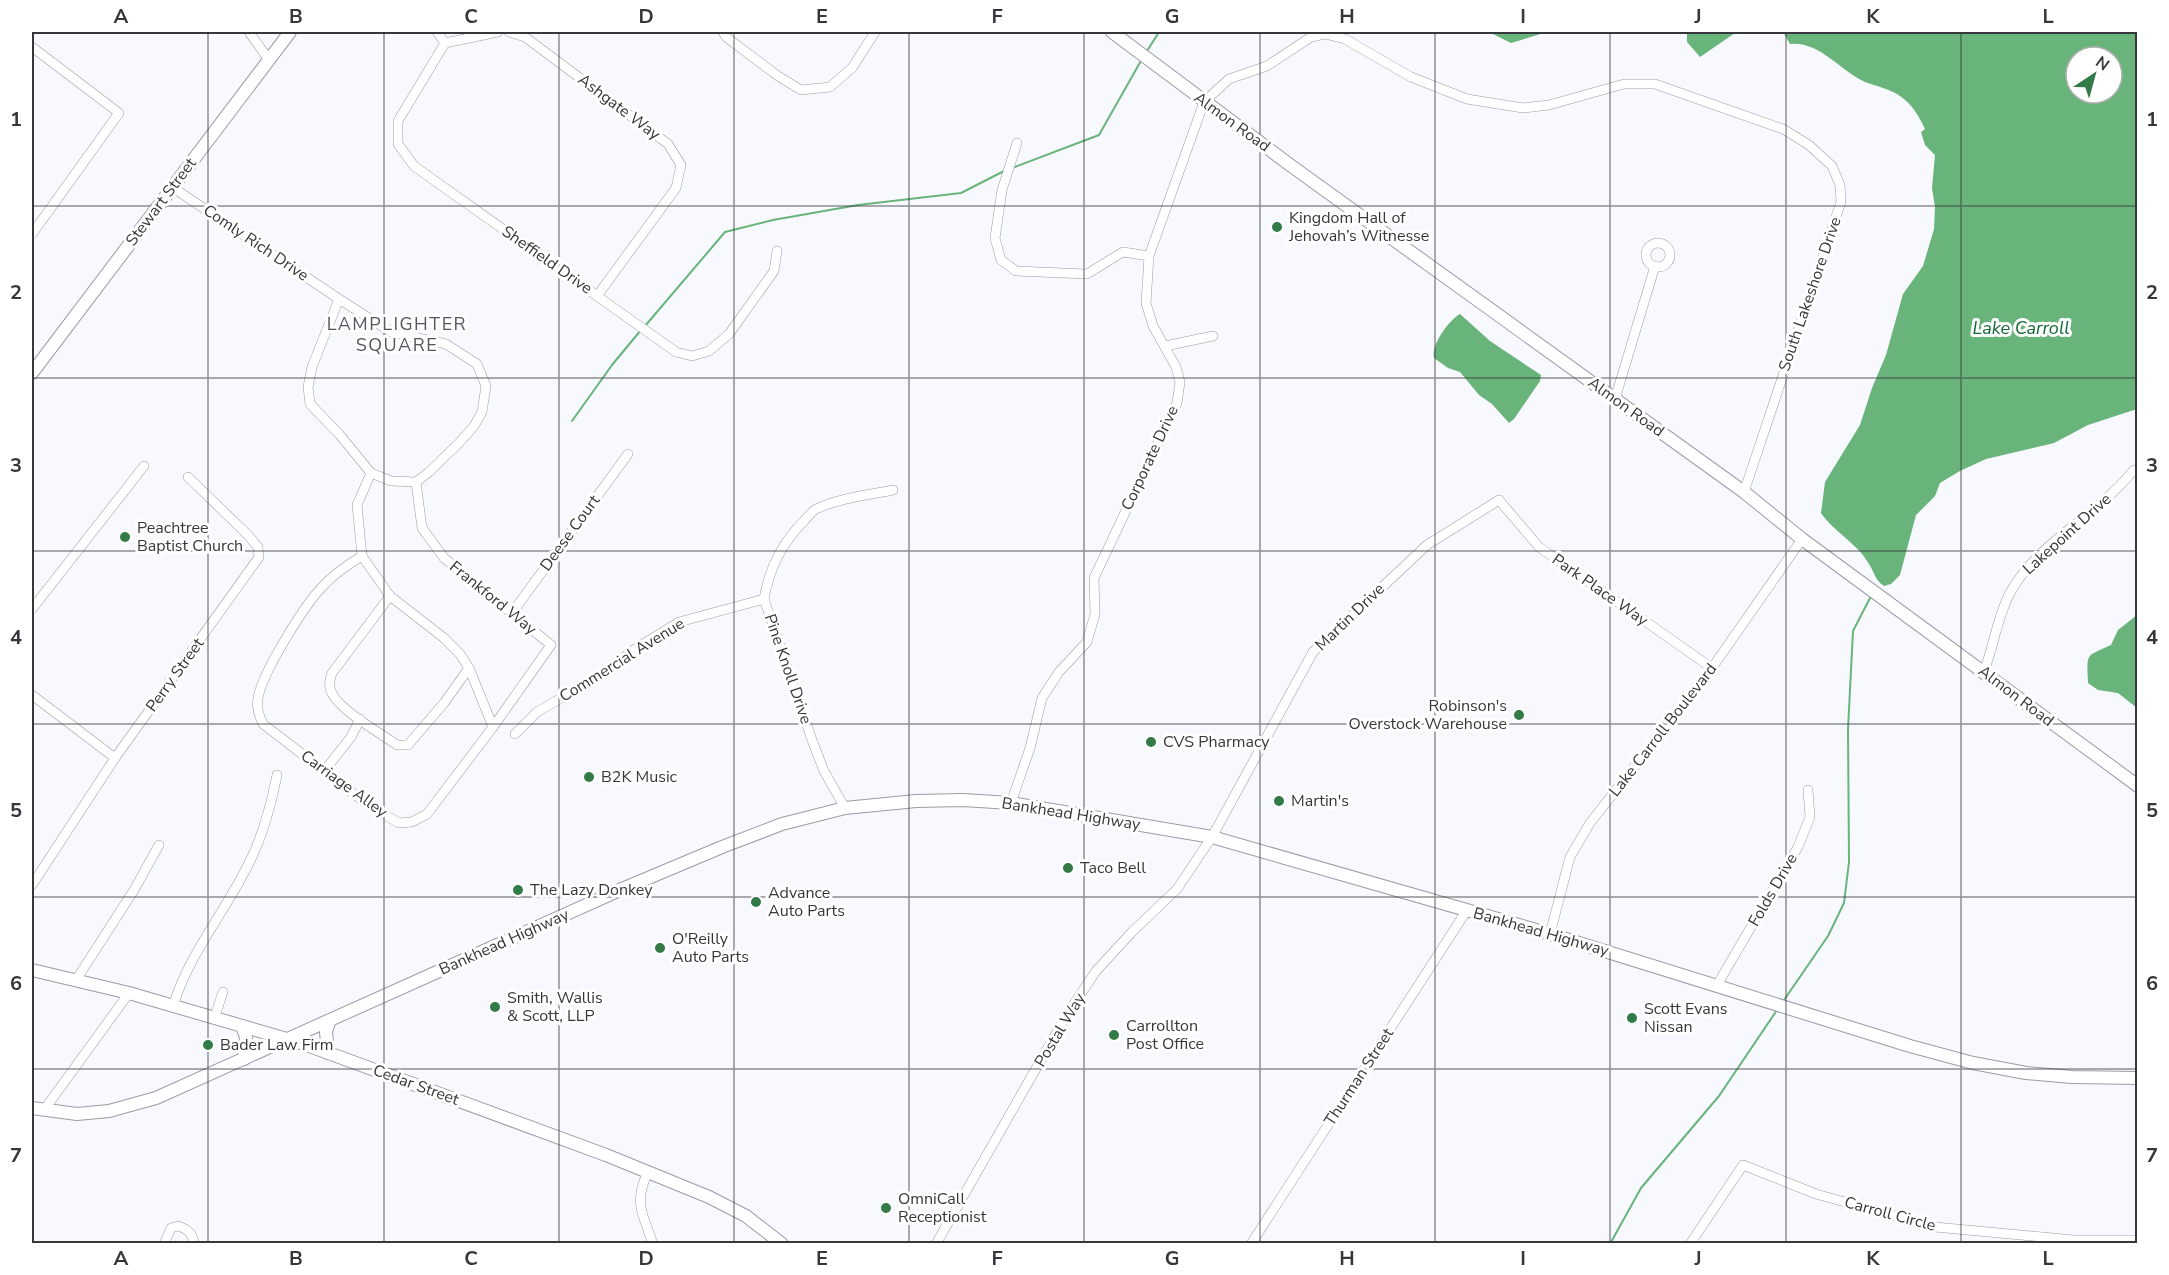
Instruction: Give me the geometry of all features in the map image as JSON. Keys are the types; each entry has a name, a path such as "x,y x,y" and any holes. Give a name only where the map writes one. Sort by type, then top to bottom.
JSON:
{"street":[{"path":"249,32 269,60"},
{"name":"Stewart Street","path":"32,373 290,32"},
{"path":"436,32 446,43 498,32"},
{"name":"Ashgate Way","path":"509,32 525,37 668,144 681,165 676,188 597,296"},
{"path":"723,32 726,37 778,76 801,90 830,87 852,68 875,32"},
{"name":"Almon Road","path":"1112,32 1204,102 1744,492 1802,539 2138,786"},
{"name":"South Lakeshore Drive","path":"1204,102 1228,79 1267,66 1311,37 1325,34 1345,39 1411,77 1467,99 1524,108 1549,105 1624,84 1655,84 1783,129 1809,145 1832,166 1840,186 1841,202 1744,492"},
{"name":"Sheffield Drive","path":"446,43 398,122 398,144 414,166 676,352 692,356 709,351 729,334 774,271 777,251"},
{"path":"32,47 119,113 32,234"},
{"name":"Corporate Drive","path":"1011,803 1030,748 1042,698 1059,672 1087,642 1095,614 1094,578 1177,403 1179,375 1153,326 1146,303 1149,256 1204,102"},
{"path":"1017,143 1002,190 995,238 1001,260 1016,271 1087,274 1123,252 1149,256"},
{"name":"Comly Rich Drive","path":"172,187 391,332 446,344 477,364 486,386 482,412 474,426 447,455 416,482"},
{"path":"1615,399 1655,266"},
{"path":"339,299 312,367 308,387 310,404 339,434 371,473 391,481 416,482"},
{"path":"1165,346 1213,336"},
{"name":"Deese Court","path":"512,613 628,454"},
{"path":"32,609 144,466"},
{"name":"Lakepoint Drive","path":"1984,671 2000,615 2019,577 2044,550 2112,494 2134,470"},
{"path":"371,473 357,505 362,556 390,596 444,638 460,654 469,668 493,727"},
{"name":"Perry Street","path":"32,885 115,758 259,557 258,547 248,535 188,477"},
{"name":"Frankford Way","path":"416,482 422,528 444,558 551,645"},
{"name":"Pine Knoll Drive","path":"845,808 824,771 764,599 767,580 775,562 792,533 814,510 846,500 893,490"},
{"name":"Park Place Way","path":"1499,500 1539,547 1712,668"},
{"name":"Martin Drive","path":"1212,837 1313,652 1427,545 1499,500"},
{"name":"Lake Carroll Boulevard","path":"1550,934 1570,856 1590,823 1712,668 1802,539"},
{"name":"Carriage Alley","path":"362,556 340,569 320,588 282,646 261,684 258,714 263,724 371,807 399,824 412,822 427,814 551,645"},
{"path":"390,596 332,673 328,684 333,695 343,706 397,745 408,745 438,711 469,668"},
{"name":"Commercial Avenue","path":"515,734 537,712 598,677 635,649 679,622 764,599"},
{"path":"32,694 115,758"},
{"path":"325,770 351,737 360,719"},
{"path":"173,1006 189,964 251,861 266,825 277,775"},
{"name":"Folds Drive","path":"1717,985 1798,847 1810,817 1808,790"},
{"name":"Bankhead Highway","path":"38,1109 77,1114 109,1111 156,1098 622,889 782,824 845,808 916,801 963,800 1011,803 1212,837 1550,934 1910,1046 1973,1063 2026,1073 2072,1077 2138,1078"},
{"name":"Postal Way","path":"936,1244 1066,1016 1096,971 1177,889 1212,837"},
{"path":"76,980 134,890 159,845"},
{"name":"Thurman Street","path":"1251,1244 1467,910"},
{"name":"Cedar Street","path":"32,970 129,993 290,1039 606,1155 709,1197 746,1216 782,1244"},
{"path":"214,1019 224,992"},
{"path":"38,1109 129,993"},
{"path":"328,1053 326,1032 329,1022"},
{"path":"242,1026 246,1037 244,1059"},
{"name":"Carroll Circle","path":"1690,1244 1743,1165 1816,1194 1935,1227 2074,1240 2138,1240"},
{"path":"648,1172 640,1188 639,1198 653,1244"},
{"path":"164,1244 171,1228 178,1226 192,1234 194,1244"},
{"path":"1982,1244 1985,1232"}],"water":[{"path":"1489,32 1547,32 1511,43"},
{"path":"1687,32 1735,33 1700,57 1687,42"},
{"name":"Lake Carroll","path":"1783,32 2137,32 2137,409 2088,425 2054,443 1986,459 1940,483 1935,496 1916,515 1900,575 1891,584 1884,586 1876,578 1858,550 1821,513 1825,482 1860,425 1886,355 1903,294 1923,266 1934,229 1935,207 1932,188 1935,155 1925,145 1921,132 1925,129 1920,119 1904,99 1892,91 1865,82 1820,52 1801,44 1790,44"},
{"path":"1460,314 1490,341 1541,375 1540,381 1509,423 1492,404 1479,395 1460,372 1448,368 1434,358 1435,347 1441,334"},
{"path":"2137,615 2137,708 2118,693 2098,690 2088,683 2088,661 2092,654 2111,645 2118,630"}],"waterway":[{"path":"1147,51 1159,32"},
{"path":"1012,168 1099,135 1142,59"},
{"path":"645,326 725,232 773,220 858,205 961,193 1004,171"},
{"path":"572,421 612,365 641,330"},
{"path":"1782,1003 1828,936 1844,903 1849,862 1848,729 1853,631 1870,598"},
{"path":"1610,1244 1641,1188 1719,1096 1777,1010"}],"place":[{"name":"Kingdom Hall of Jehovah’s Witnesse","path":"1277,227"},
{"name":"Peachtree Baptist Church","path":"125,537"},
{"name":"Robinson's Overstock Warehouse","path":"1519,715"},
{"name":"CVS Pharmacy","path":"1151,742"},
{"name":"B2K Music","path":"589,777"},
{"name":"Martin's","path":"1279,801"},
{"name":"Taco Bell","path":"1068,868"},
{"name":"The Lazy Donkey","path":"518,890"},
{"name":"Advance Auto Parts","path":"756,902"},
{"name":"O'Reilly Auto Parts","path":"660,948"},
{"name":"Smith, Wallis & Scott, LLP","path":"495,1007"},
{"name":"Scott Evans Nissan","path":"1632,1018"},
{"name":"Carrollton Post Office","path":"1114,1035"},
{"name":"Bader Law Firm","path":"208,1045"},
{"name":"OmniCall Receptionist","path":"886,1208"}],"district":[{"name":"LAMPLIGHTER SQUARE","path":"397,334"}]}
